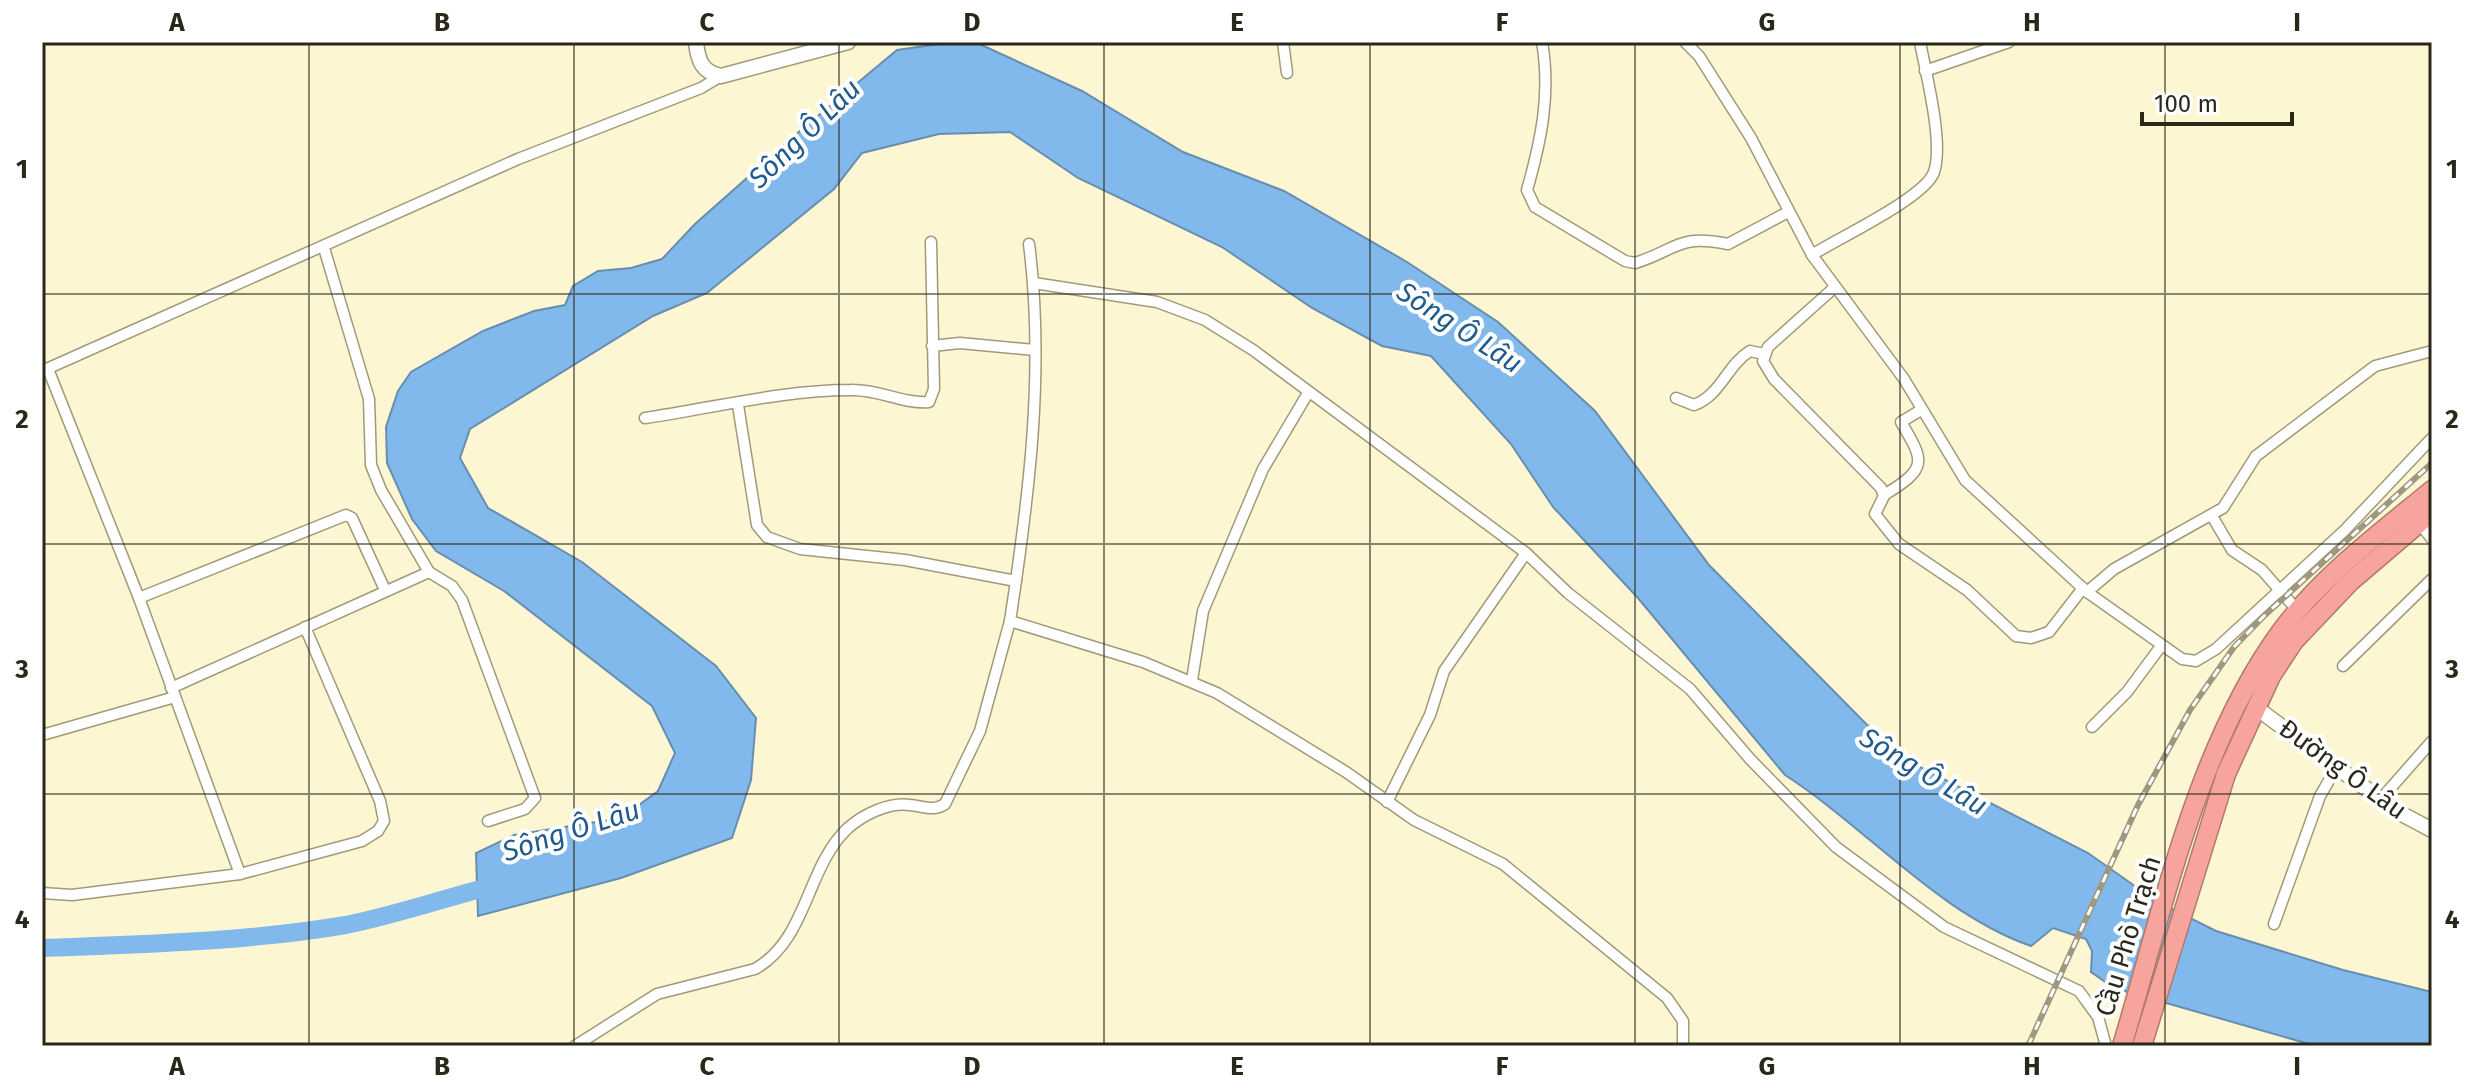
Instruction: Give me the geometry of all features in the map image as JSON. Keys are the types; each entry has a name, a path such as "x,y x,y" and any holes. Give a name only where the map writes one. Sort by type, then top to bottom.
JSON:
{"highway":[{"path":"2344,575 2432,490"},
{"path":"2344,575 2425,517"},
{"name":"Cầu Phò Trạch","path":"2117,1045 2227,723 2251,675 2298,611 2344,575"},
{"name":"Cầu Phò Trạch","path":"2142,1046 2226,774 2255,707 2294,641 2344,575"}],"main road":[{"path":"696,42 702,66 708,73 721,76 848,42"},
{"name":"Đường Ô Lâu","path":"2255,707 2381,799 2432,830"}],"street":[{"path":"1283,42 1287,73"},
{"path":"1542,42 1546,73 1544,120 1536,167 1527,190 1535,207 1625,261 1635,263 1698,239 1728,244 1788,212"},
{"path":"1685,42 1699,56 1751,138 1812,255 1869,329 1965,480 2085,590 2182,659 2202,659 2345,530 2432,438"},
{"path":"1812,255 1879,217 1931,178 1936,161 1936,140 1920,42"},
{"path":"1925,71 2009,42"},
{"path":"240,874 139,598 45,370 518,159 701,88 721,76"},
{"path":"645,418 786,395 849,389 872,391 912,403 929,402 934,389 931,242"},
{"path":"575,1046 589,1042 657,994 755,969 770,960 784,944 827,858 845,831 869,814 895,805 931,809 945,804 980,731 1010,621 1016,581 1031,469 1035,350 1034,283 1029,244"},
{"path":"324,248 369,399 371,465 381,490 429,572 452,586 462,600 535,798 525,809 488,821"},
{"path":"1034,283 1137,298 1179,309 1229,333 1526,553 1568,593 1690,689 1750,759 1836,847 1944,927 2079,991 2117,1045"},
{"path":"1835,287 1764,354 1763,361 1774,379 1881,488 1884,495"},
{"path":"932,346 960,343 1035,350"},
{"path":"1676,398 1694,405 1701,402 1722,384 1741,357 1750,351 1764,354"},
{"path":"1921,410 1901,422 1919,451 1918,464 1903,483 1884,495 1875,514 1891,536 1967,590 2016,636 2031,638 2049,632 2085,590 2114,569 2223,508 2256,456 2375,366 2432,351"},
{"path":"1192,680 1203,611 1263,469 1308,393"},
{"path":"738,405 757,525 767,537 800,549 905,560 1016,581"},
{"path":"139,598 346,515 352,518 385,590"},
{"path":"2212,516 2232,550 2257,566 2298,611"},
{"path":"2425,517 2432,539"},
{"path":"1387,802 1430,715 1444,671 1526,553"},
{"path":"42,735 173,693 305,627 429,572"},
{"path":"2343,666 2432,579"},
{"path":"1010,621 1192,680 1307,747 1427,827 1489,855 1559,908 1675,1005 1683,1021 1683,1046"},
{"path":"42,893 72,895 240,874 362,841 378,831 384,821 380,801 305,627"},
{"path":"2092,727 2127,692 2161,646"},
{"path":"2381,799 2432,741"},
{"path":"2274,924 2320,796 2338,765"}],"water":[{"path":"975,42 1082,91 1183,152 1284,191 1407,262 1498,322 1595,411 1709,565 1885,743 1916,765 2088,853 2156,901 2216,931 2343,970 2432,992 2432,1046 2316,1046 2114,988 2091,972 2092,951 2086,939 2053,928 2031,946 1997,932 1965,913 1785,775 1638,598 1553,507 1511,444 1431,356 1382,346 1312,308 1222,247 1078,178 1010,132 939,134 862,153 834,189 707,293 653,316 470,429 460,458 488,508 582,562 716,666 756,718 751,780 732,838 621,878 478,916 476,853 514,835 621,818 658,791 675,753 652,706 504,591 436,551 412,519 387,463 386,427 398,391 411,372 483,331 534,311 565,305 573,286 598,271 631,268 662,259 695,224 897,50"}],"waterway":[{"name":"Sông Ô Lâu","path":"42,948 194,941 308,931 365,921 499,884"}],"railway":[{"path":"2028,1046 2138,805 2190,710 2234,647 2265,615 2432,463"}]}
